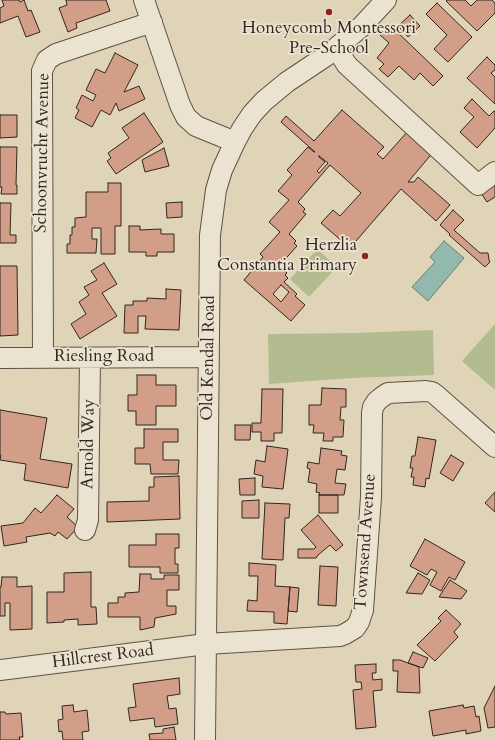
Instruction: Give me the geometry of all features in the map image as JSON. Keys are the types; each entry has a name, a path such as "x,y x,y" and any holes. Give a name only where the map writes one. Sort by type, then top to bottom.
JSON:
{"street":[{"path":"144,0 180,105 186,117 202,129 234,142"},
{"name":"Old Kendal Road","path":"205,740 210,235 216,190 222,170 234,142 252,114 275,91 326,56 361,27 386,0"},
{"name":"Schoonvrucht Avenue","path":"43,358 42,71 48,60 56,54 152,22"},
{"path":"336,48 348,65 478,185 495,172"},
{"name":"Riesling Road","path":"0,358 208,357"},
{"name":"Arnold Way","path":"85,530 88,520 90,358"},
{"name":"Townsend Avenue","path":"206,644 340,636 355,628 363,610 371,497 372,413 373,407 382,397 388,394 426,391 432,392 495,448"},
{"name":"Hillcrest Road","path":"0,670 206,644"}],"green space":[{"path":"317,249 337,267 309,297 290,279"},
{"path":"495,324 495,390 462,361"},
{"path":"433,330 434,375 352,378 269,384 268,334"}],"water":[{"path":"444,241 464,258 428,301 412,287 435,262 430,257"}],"building":[{"path":"2,0 19,0 20,2 24,0 28,11 31,10 40,32 26,37 18,16 0,23 0,8 4,6"},
{"path":"66,0 106,0 110,11 76,23 77,28 68,32 59,8 67,5"},
{"path":"465,0 471,6 477,0 492,0 495,3 495,13 477,31 446,1"},
{"path":"437,3 472,37 448,62 434,49 447,35 426,14"},
{"path":"410,15 420,26 408,37 398,26"},
{"path":"390,25 443,76 433,86 420,73 414,80 399,66 388,77 379,69 384,64 377,58 389,43 380,35"},
{"path":"115,53 138,65 124,92 139,86 145,99 119,111 116,103 110,115 101,110 92,127 75,118 79,110 76,108 82,95 93,101 96,95 86,90 96,69 105,73"},
{"path":"487,57 495,65 495,70 491,73 495,77 495,104 467,78"},
{"path":"472,99 489,116 495,111 495,128 477,148 460,132 474,117 464,108"},
{"path":"342,110 384,147 377,154 383,159 409,130 435,150 408,182 414,182 418,177 450,205 436,221 401,189 350,248 321,223 333,210 340,216 361,193 330,165 298,202 305,209 303,212 306,214 289,234 296,241 294,243 297,246 279,266 287,273 285,275 288,278 284,282 297,294 295,296 305,305 291,321 244,280 263,257 260,254 280,232 269,222 289,200 278,191 292,175 287,170 308,147 315,152 281,122 286,116 314,141","holes":["319,156 328,163 319,173 317,171 325,162","281,285 289,292 281,302 273,294"]},
{"path":"144,113 163,142 116,174 107,161 111,158 108,153 129,138 122,128"},
{"path":"0,115 17,115 17,137 0,138"},
{"path":"0,147 17,147 17,194 1,194"},
{"path":"164,148 169,166 145,172 142,160"},
{"path":"495,180 495,197 487,202 479,190"},
{"path":"108,183 121,183 121,226 115,226 115,254 101,254 101,228 92,228 92,239 97,239 96,253 67,253 67,244 70,244 72,227 75,227 75,218 86,217 86,192 108,192"},
{"path":"182,202 182,217 167,218 166,203"},
{"path":"0,203 11,203 10,235 16,235 16,243 0,243"},
{"path":"453,210 464,220 454,230 480,253 488,253 490,262 485,267 440,225"},
{"path":"129,226 140,226 140,230 161,229 161,234 174,234 174,252 157,252 157,256 146,256 146,252 129,252"},
{"path":"104,263 117,284 102,293 117,316 80,339 71,324 86,314 79,302 89,295 84,287 97,280 91,271"},
{"path":"0,266 17,266 18,335 0,336"},
{"path":"166,289 181,290 179,330 145,329 146,316 138,316 138,333 124,333 125,305 133,305 133,301 147,301 147,298 166,299"},
{"path":"137,375 156,375 156,385 176,385 176,406 156,406 156,425 136,425 136,411 128,411 128,395 137,395"},
{"path":"322,388 346,389 346,407 341,407 340,420 344,420 343,437 333,437 333,441 323,441 324,433 313,433 314,425 309,425 309,405 321,405"},
{"path":"262,389 283,389 282,433 274,433 274,441 261,441 261,432 252,432 252,423 261,423"},
{"path":"0,410 47,418 40,459 72,464 68,488 24,480 26,464 0,460"},
{"path":"235,425 251,425 250,440 235,440"},
{"path":"144,429 178,429 178,442 163,442 163,460 179,460 178,474 151,474 150,464 135,464 135,448 144,448"},
{"path":"418,437 436,440 429,479 426,478 425,487 413,485 414,477 411,477 413,468 410,468 412,456 415,456"},
{"path":"267,446 288,449 283,489 262,487 263,476 254,474 256,460 265,462"},
{"path":"321,448 342,451 341,455 347,456 345,470 337,469 335,483 346,484 344,495 319,495 320,493 316,492 317,484 308,482 310,469 307,468 308,462 319,464"},
{"path":"451,455 464,463 453,481 440,473"},
{"path":"179,476 180,519 107,522 107,502 149,501 149,487 154,487 154,477"},
{"path":"255,478 255,495 240,495 239,479"},
{"path":"495,492 495,512 485,503"},
{"path":"57,495 74,509 67,517 78,527 67,539 58,532 55,536 50,533 26,537 27,542 4,546 1,526 23,523 35,508 41,513"},
{"path":"319,495 338,495 338,513 319,513"},
{"path":"259,500 259,518 242,518 242,501"},
{"path":"265,503 290,504 289,518 285,518 283,560 262,559"},
{"path":"318,515 343,545 336,551 330,545 316,558 298,558 298,549 314,549 316,547 301,530"},
{"path":"156,534 179,534 179,548 175,548 175,564 178,564 178,573 160,573 160,567 129,567 129,545 156,545"},
{"path":"425,539 465,562 455,580 449,577 441,591 430,585 437,572 431,569 427,575 410,566"},
{"path":"249,563 276,565 275,586 290,587 287,624 274,623 274,612 247,611 248,600 257,601 258,576 249,576"},
{"path":"320,566 338,567 336,606 318,605"},
{"path":"91,572 91,607 96,607 97,624 78,625 78,619 47,623 47,592 64,592 64,573"},
{"path":"418,573 430,580 422,594 406,593"},
{"path":"140,574 151,574 151,579 164,579 164,575 179,575 179,590 167,590 167,606 176,606 176,614 155,618 154,627 140,630 140,617 108,617 108,603 118,603 118,597 125,597 125,593 139,592"},
{"path":"2,577 17,577 17,587 32,586 32,629 10,630 10,603 5,603 5,616 0,616 0,587"},
{"path":"450,580 467,591 461,599 439,597"},
{"path":"290,587 299,588 297,612 288,611"},
{"path":"446,610 461,624 454,632 458,637 435,661 417,645 441,621 438,618"},
{"path":"413,652 428,658 423,668 408,663"},
{"path":"393,660 400,660 419,667 420,693 397,692 398,671 393,671"},
{"path":"376,664 376,673 372,673 373,680 382,679 382,690 373,691 376,727 356,729 353,690 362,689 361,682 356,682 355,665"},
{"path":"179,678 180,694 167,696 169,709 176,708 178,724 155,727 154,718 130,721 128,708 136,707 133,684"},
{"path":"495,686 495,727 488,728 484,708"},
{"path":"73,705 74,712 87,710 89,731 82,732 83,740 63,740 62,731 59,732 58,720 63,719 62,706"},
{"path":"463,705 464,708 474,706 476,717 479,716 481,731 466,734 466,730 433,736 429,711"},
{"path":"0,712 5,712 6,714 21,713 23,737 19,737 20,740 0,740"},
{"path":"174,727 176,740 150,740 149,734 163,733 163,729"}],"place":[{"name":"Honeycomb Montessori Pre-School","path":"329,12"},
{"name":"Herzlia Constantia Primary","path":"365,256"}]}
